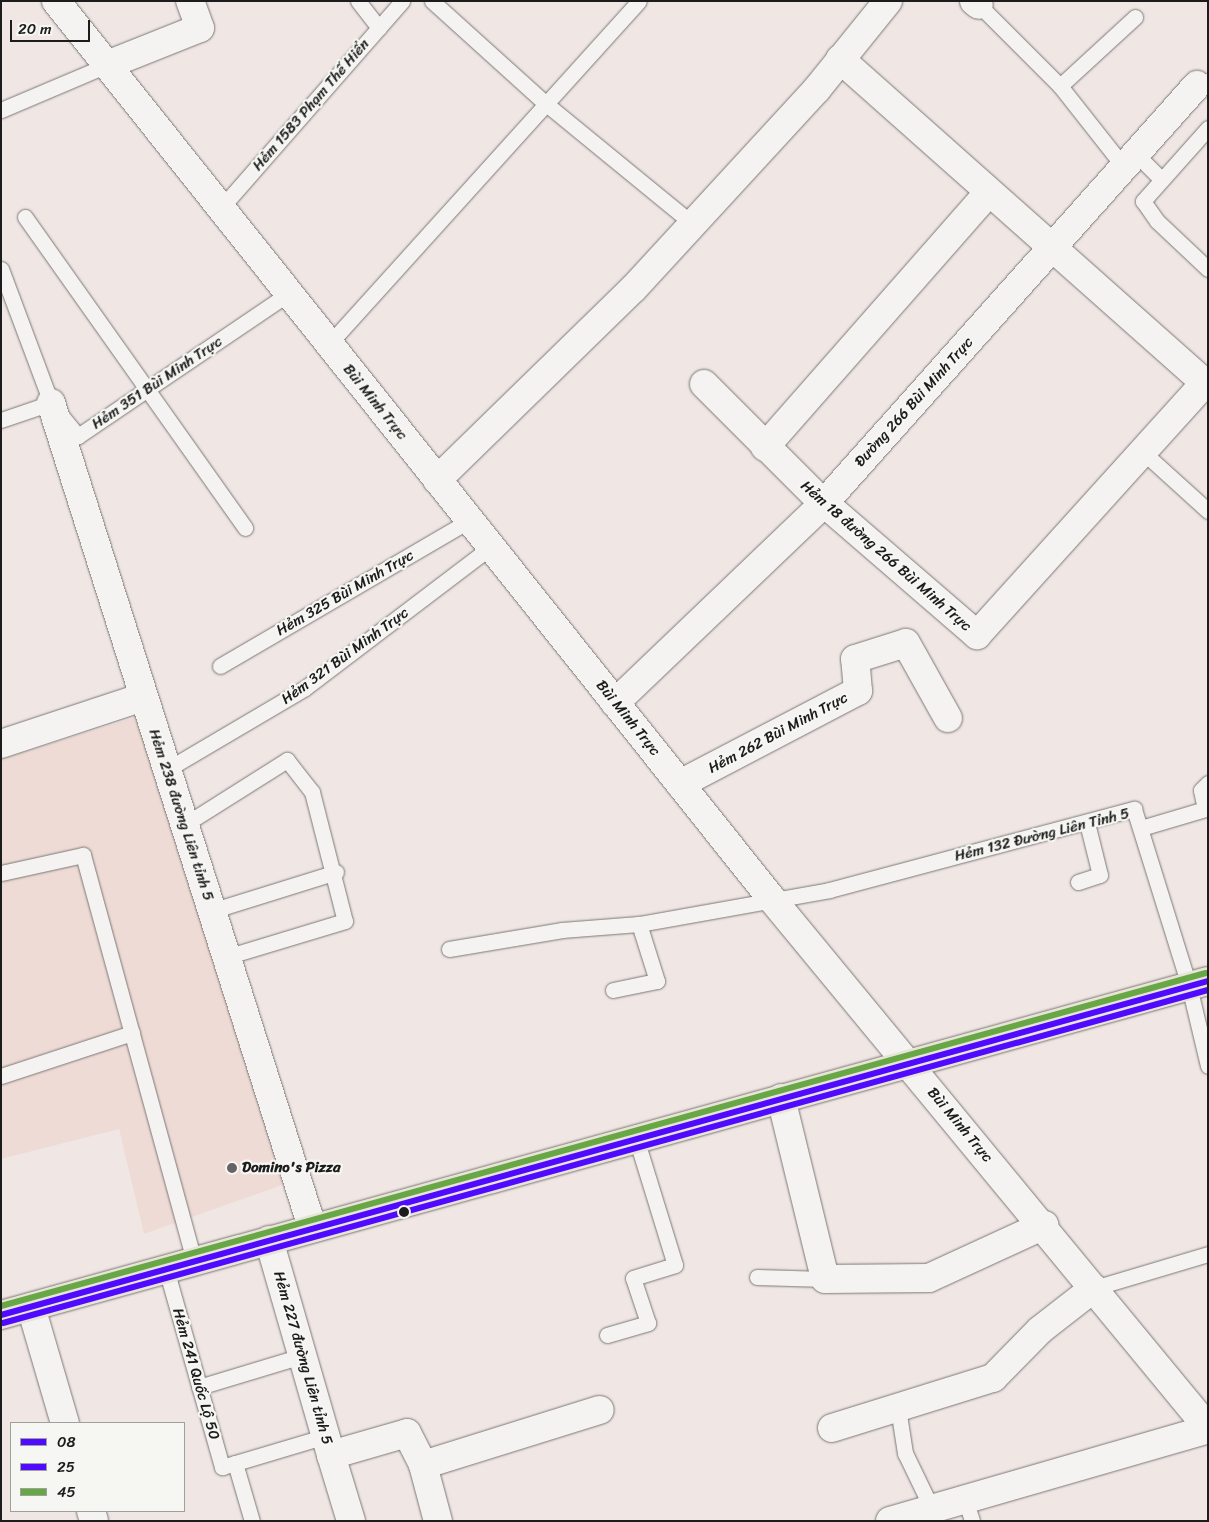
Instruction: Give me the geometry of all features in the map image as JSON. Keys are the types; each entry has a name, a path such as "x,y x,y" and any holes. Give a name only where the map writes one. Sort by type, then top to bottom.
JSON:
{"main road":[{"path":"1,1316 312,1227 781,1098 910,1065 1198,984"}],"street":[{"name":"Bùi Minh Trực","path":"56,1 770,898 1044,1226 1208,1429"},
{"path":"107,65 200,28 190,1"},
{"path":"438,480 539,385 693,224 840,60 888,1"},
{"path":"840,60 1206,384"},
{"name":"Đường 266 Bùi Minh Trực","path":"615,703 825,502 1197,85"},
{"path":"765,447 990,192"},
{"name":"Hẻm 18 đường 266 Bùi Minh Trực","path":"704,384 765,447 977,635 1206,384"},
{"name":"Hẻm 238 đường Liên tỉnh 5","path":"51,403 312,1227"},
{"name":"Hẻm 262 Bùi Minh Trực","path":"680,784 858,691 855,659 906,643 948,718"},
{"path":"1,744 143,697"},
{"path":"781,1098 825,1279 928,1278 1044,1226"},
{"name":"Hẻm 227 đường Liên tỉnh 5","path":"268,1240 329,1445 407,1433 423,1465 438,1521"},
{"path":"832,1428 994,1378 1040,1330 1094,1288"},
{"path":"31,1307 65,1422"},
{"path":"423,1465 600,1410"},
{"path":"890,1521 932,1509 968,1510 1208,1429"},
{"path":"329,1445 351,1521"}],"lane":[{"path":"358,1 379,28"},
{"name":"Hẻm 1583 Phạm Thế Hiển","path":"221,208 402,1"},
{"path":"432,1 545,103 693,224"},
{"path":"329,344 639,1"},
{"path":"979,3 1130,160 1159,177"},
{"path":"1060,86 1136,17"},
{"path":"1,110 107,65"},
{"path":"1208,128 1159,177 1143,200 1144,207 1208,269"},
{"path":"26,217 245,528"},
{"path":"1,269 51,403 1,420"},
{"name":"Hẻm 351 Bùi Minh Trực","path":"51,403 78,436 289,293"},
{"path":"1143,452 1208,511"},
{"name":"Hẻm 325 Bùi Minh Trực","path":"220,666 470,520"},
{"name":"Hẻm 321 Bùi Minh Trực","path":"166,770 305,688 491,547"},
{"path":"184,825 287,760 312,792 336,872 345,921 226,957"},
{"path":"1141,828 1205,809 1202,790 1208,783"},
{"name":"Hẻm 132 Đường Liên Tỉnh 5","path":"449,950 562,930 639,924 770,898 829,890 1134,809 1198,984 1208,1066"},
{"path":"1078,882 1100,875 1087,823"},
{"path":"1,873 83,855 194,1261"},
{"path":"211,912 336,872"},
{"path":"613,990 657,980 639,924"},
{"path":"1,1076 132,1033"},
{"path":"607,1335 648,1323 633,1278 675,1265 636,1138"},
{"path":"1094,1288 1208,1254"},
{"name":"Hẻm 241 Quốc Lộ 50","path":"166,1269 222,1467 235,1463"},
{"path":"757,1277 825,1279"},
{"path":"199,1387 302,1356"},
{"path":"898,1408 905,1454 932,1509"},
{"path":"252,1521 235,1463 329,1445"}],"shaded area":[{"path":"143,715 299,1179 144,1234 119,1129 1,1159 1,759"}],"transit line":[{"name":"45","path":"1,1306 1206,973"},
{"name":"08","path":"1,1315 1208,981"},
{"name":"25","path":"3,1323 1208,990"}],"place":[{"name":"Domino's Pizza","path":"232,1168"}]}
